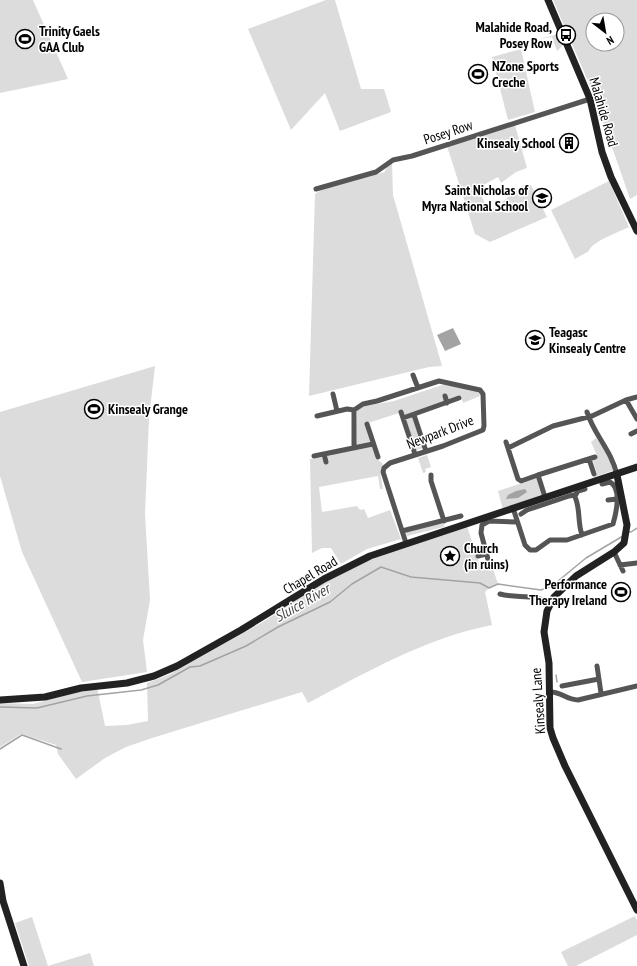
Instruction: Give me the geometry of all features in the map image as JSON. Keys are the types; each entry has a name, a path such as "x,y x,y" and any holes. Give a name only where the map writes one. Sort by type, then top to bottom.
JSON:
{"street":[{"name":"Malahide Road","path":"548,0 590,99 605,161 614,184 637,231"},
{"name":"Posey Row","path":"316,189 376,172 393,160 590,99"},
{"path":"413,375 418,388"},
{"name":"Newpark Drive","path":"354,410 363,404 439,381 480,390 483,394 483,430 390,463 384,468 383,472 406,543"},
{"path":"333,394 337,411"},
{"path":"445,396 447,403"},
{"path":"595,457 519,480 507,445 553,426 637,397"},
{"path":"403,418 459,398"},
{"path":"626,400 637,419"},
{"path":"317,416 337,411 354,410 354,448"},
{"path":"401,412 415,454"},
{"path":"587,414 597,436 610,456 617,475"},
{"path":"414,415 426,451"},
{"path":"367,424 378,457"},
{"path":"631,434 637,431"},
{"path":"314,456 373,444"},
{"path":"324,454 326,462"},
{"path":"589,458 594,474"},
{"name":"Chapel Road","path":"0,700 45,698 82,688 127,683 154,676 177,666 349,566 370,556 545,497 617,475 637,467"},
{"path":"431,475 431,481 444,521"},
{"path":"538,475 545,497"},
{"name":"Kinsealy Lane","path":"617,475 627,530 624,543 614,552 571,581 554,597 545,620 544,632 551,692 550,728 556,748 637,910"},
{"path":"513,508 516,522 525,545 530,550 536,550 550,540 564,540 613,524 618,508 613,484 610,482 602,484"},
{"path":"521,514 534,507 569,496 574,496 578,491 585,489"},
{"path":"574,496 578,507 578,524 582,535"},
{"path":"608,500 617,499"},
{"path":"402,531 424,524 444,521 461,516"},
{"path":"489,563 481,534 482,525 489,521 516,522"},
{"path":"614,552 622,572"},
{"path":"478,556 486,554"},
{"path":"620,565 637,563"},
{"path":"500,594 513,597 542,598 550,604"},
{"path":"597,666 599,679 598,694"},
{"path":"562,686 599,679"},
{"path":"551,692 556,692 573,700 637,686"},
{"path":"0,883 3,901 24,966"}],"shaded area":[{"name":"Trinity Gaels GAA Club","path":"0,0 33,0 68,79 0,93"},
{"path":"326,0 335,0 361,89 384,89 391,112 340,131 325,93 291,130 248,29"},
{"path":"553,0 637,0 637,195 630,199 594,95"},
{"path":"559,34 563,45 557,51 552,37 540,39"},
{"path":"521,49 535,112 508,120 492,57"},
{"path":"515,125 527,168 516,172 501,183 498,177 478,188 489,212 524,185 531,185 547,217 490,242 475,234 447,146"},
{"path":"392,162 393,195 442,366 429,367 309,396 315,194 323,189 385,172 387,163"},
{"path":"609,181 629,227 600,241 589,251 575,259 551,210"},
{"path":"453,328 461,344 445,351 437,335"},
{"path":"155,366 149,418 145,514 150,600 143,640 147,672 82,682 22,552 0,476 0,412"},
{"path":"445,384 478,391 480,396 463,403 461,396 405,415 402,412 365,424 371,442 356,445 357,410 365,406 394,401"},
{"path":"412,417 423,448 416,450 406,420"},
{"path":"596,438 609,455 614,470 595,477 594,476 597,474 593,461 598,458 591,442"},
{"path":"372,447 376,458 383,464 380,472 383,489 380,489 378,476 319,487 322,512 357,506 360,510 364,509 368,518 390,510 401,539 367,549 341,564 331,548 322,548 312,553 310,459 327,457 328,455"},
{"path":"427,455 431,467 425,469 426,472 423,473 418,458"},
{"path":"537,478 543,496 503,510 498,491"},
{"path":"525,489 527,492 518,498 506,499 508,495"},
{"path":"444,524 444,527 407,536 406,532 427,525"},
{"path":"467,526 480,566 492,566 498,584 489,588 485,592 492,625 444,638 420,647 375,668 308,703 302,692 126,747 105,758 76,779 58,754 56,745 21,734 0,747 0,703 33,704 97,687 105,726 127,725 148,721 147,683 168,675 263,622 326,581 371,558"},
{"path":"635,916 637,921 637,935 576,966 568,966 561,952"},
{"path":"32,917 48,966 29,966 15,923"},
{"path":"90,953 94,966 48,966"}],"waterway":[{"name":"Sluice River","path":"629,532 637,528"},
{"name":"Sluice River","path":"0,707 37,708 87,696 141,690 158,685 190,667 200,666 246,646 278,627 330,602 352,584 381,567 411,577 480,583 489,588 498,584 541,590 552,586 586,558 623,536"},
{"path":"556,675 557,682"},
{"name":"Sluice River","path":"0,749 22,735 61,749"}],"place":[{"name":"Malahide Road, Posey Row","path":"566,35"},
{"name":"Trinity Gaels GAA Club","path":"25,39"},
{"name":"NZone Sports Creche","path":"478,74"},
{"name":"Kinsealy School","path":"569,143"},
{"name":"Saint Nicholas of Myra National School","path":"542,198"},
{"name":"Teagasc Kinsealy Centre","path":"535,340"},
{"name":"Kinsealy Grange","path":"94,409"},
{"name":"Church (in ruins)","path":"450,556"},
{"name":"Performance Therapy Ireland","path":"621,592"}]}
